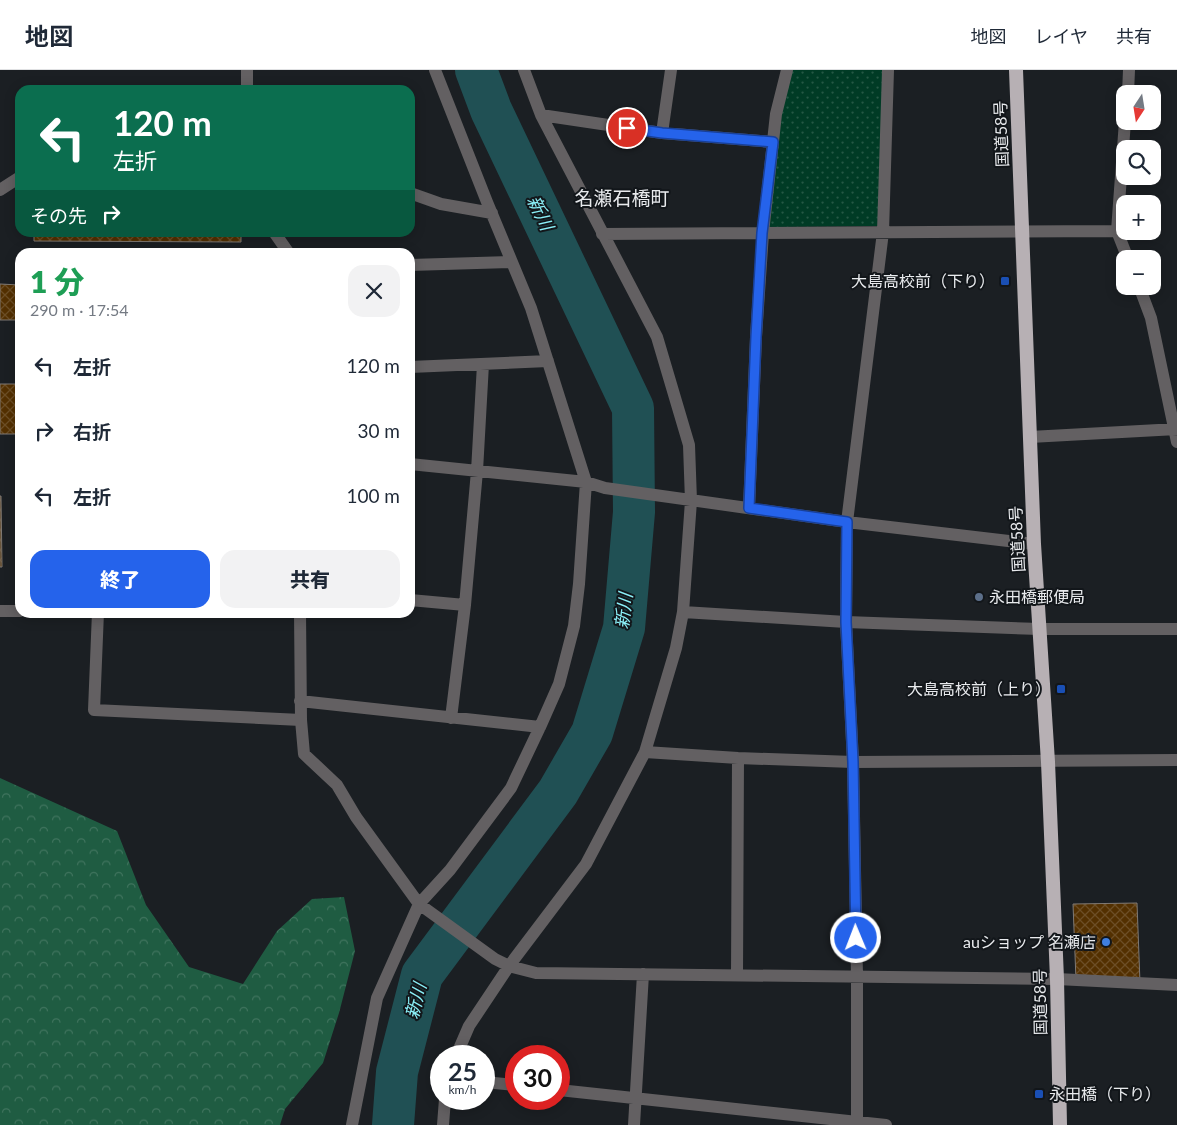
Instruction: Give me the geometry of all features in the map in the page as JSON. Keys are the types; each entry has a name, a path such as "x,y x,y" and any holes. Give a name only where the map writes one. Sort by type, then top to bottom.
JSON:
{"highway":[{"name":"国道58号","path":"1016,70 1034,544 1048,762 1057,979 1060,1125"}],"street":[{"path":"247,70 247,85"},
{"path":"352,1125 377,998 423,907 511,788 559,684 574,626 579,584 586,482 531,308 435,70"},
{"path":"461,1045 469,1026 509,966 586,864 645,752 676,648 683,612 691,501 688,445 657,337 542,115 524,70"},
{"path":"662,133 671,70"},
{"path":"749,508 762,233 776,114 787,70"},
{"path":"857,1124 857,977 853,762 846,622 847,522 883,232 888,70"},
{"path":"1129,85 1130,70"},
{"path":"542,115 662,133 773,142"},
{"path":"1120,195 1125,130"},
{"path":"0,190 15,180"},
{"path":"415,195 441,204 492,213"},
{"path":"602,234 1116,231"},
{"path":"278,237 285,248"},
{"path":"415,265 512,262"},
{"path":"1142,295 1151,318 1176,429 1177,442"},
{"path":"415,367 548,361"},
{"path":"451,718 465,605 477,471 483,364"},
{"path":"1030,437 1176,429"},
{"path":"415,465 586,482 605,488 691,501 1034,544"},
{"path":"415,600 465,605"},
{"path":"0,611 15,611"},
{"path":"683,612 846,622 1040,628 1177,629"},
{"path":"98,618 94,710 300,720"},
{"path":"300,618 300,720 304,754 337,785 356,816 423,907 495,959 509,966 536,972 1057,979 1177,985"},
{"path":"300,702 540,728"},
{"path":"645,752 738,758 853,762 1177,760"},
{"path":"737,975 738,758"},
{"path":"634,1125 643,974"},
{"path":"570,1091 857,1124 886,1125"},
{"path":"442,1125 444,1110"}],"green space":[{"path":"790,70 884,70 879,226 765,227 776,134"},
{"path":"0,778 117,831 146,905 189,967 243,984 277,931 312,899 344,897 355,951 339,1013 323,1063 285,1109 280,1125 0,1125"}],"building":[{"path":"34,237 241,237 241,242 34,241"},
{"path":"0,284 15,285 15,320 0,320"},
{"path":"0,384 15,384 15,434 0,434"},
{"path":"1,496 2,567 0,567"},
{"name":"auショップ 名瀬店","path":"1137,903 1140,983 1076,980 1073,904"}],"waterway":[{"name":"新川","path":"393,1125 397,1072 422,975 558,792 592,733 624,628 634,512 633,408 491,110 476,70"}],"place":[{"name":"大島高校前（下り）","path":"1005,281"},
{"name":"永田橋郵便局","path":"979,597"},
{"name":"大島高校前（上り）","path":"1061,689"},
{"name":"auショップ 名瀬店","path":"1106,942"},
{"name":"永田橋（下り）","path":"1039,1094"}],"district":[{"name":"名瀬石橋町","path":"622,198"}],"route":[{"path":"627,128 662,133 773,142 762,233 749,508 847,522 846,622 853,762 856,938"}]}
